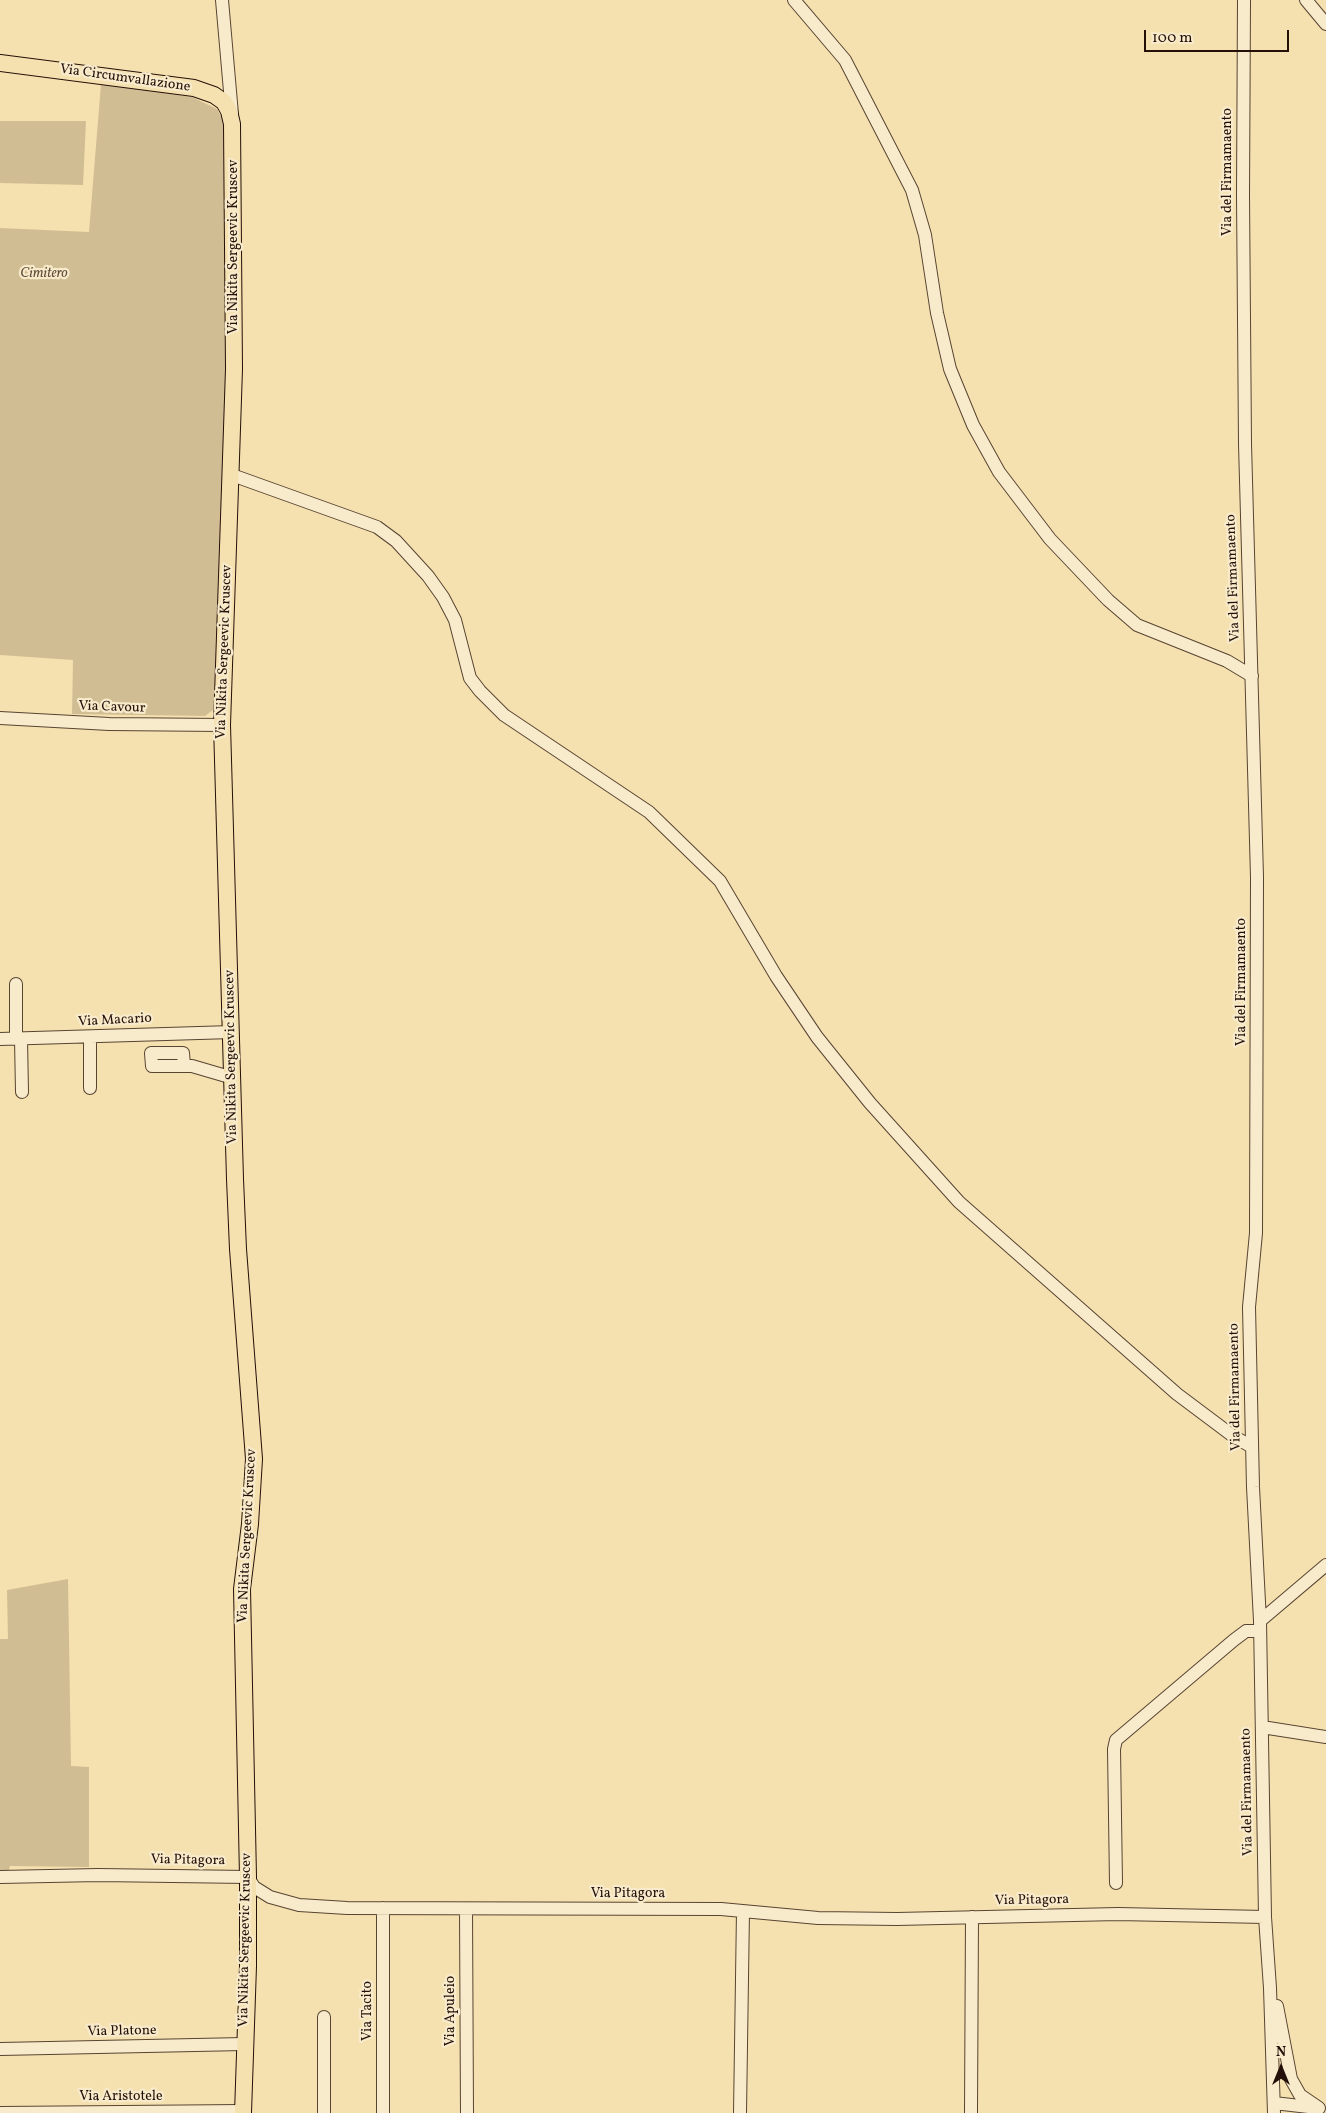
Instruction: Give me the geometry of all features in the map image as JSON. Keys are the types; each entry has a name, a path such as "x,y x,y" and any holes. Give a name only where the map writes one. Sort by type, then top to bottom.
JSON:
{"main road":[{"name":"Via Circumvallazione","path":"0,63 194,88 224,102 229,111 232,124"},
{"name":"Via Nikita Sergeevic Kruscev","path":"232,124 234,369 232,475 222,725 238,1249 254,1459 250,1524 242,1589 248,1877 248,1966 243,2112"}],"street":[{"name":"Via Nikita Sergeevic Kruscev","path":"222,0 232,124"},
{"path":"794,0 846,60 912,190 925,235 937,312 950,369 973,425 999,472 1050,539 1108,600 1137,625 1227,661 1252,676"},
{"name":"Via del Firmamaento","path":"1244,0 1244,424 1257,878 1256,1233 1249,1306 1252,1447 1260,1626 1265,1918 1269,1964 1274,2108"},
{"path":"1306,0 1326,24"},
{"path":"232,475 377,528 396,540 444,597 455,620 470,678 480,691 504,715 649,812 720,881 776,976 817,1037 870,1103 959,1202 1177,1394 1233,1436 1252,1447"},
{"name":"Via Cavour","path":"0,718 109,724 222,725"},
{"path":"16,984 22,1092"},
{"name":"Via Macario","path":"0,1040 232,1032"},
{"path":"156,1034 157,1053 183,1053 184,1066 201,1067 233,1078"},
{"path":"90,1038 90,1088"},
{"path":"1116,1883 1114,1749 1116,1740 1234,1640 1246,1631 1260,1626 1326,1565"},
{"path":"1262,1726 1326,1737"},
{"name":"Via Pitagora","path":"0,1877 98,1875 248,1877 254,1887 270,1897 299,1905 383,1908 721,1909 818,1918 897,1919 1118,1914 1265,1918"},
{"name":"Via Tacito","path":"383,1908 383,2113"},
{"name":"Via Apuleio","path":"466,1909 467,2113"},
{"path":"740,2113 743,1911"},
{"path":"971,2113 972,1918"},
{"name":"Via del Firmamaento","path":"1269,1964 1291,2079 1300,2095 1322,2109"},
{"path":"324,2017 324,2113"},
{"name":"Via Platone","path":"0,2049 244,2044"},
{"path":"1274,2108 1322,2109"},
{"name":"Via Aristotele","path":"0,2113 243,2112"}],"green space":[{"name":"Cimitero","path":"101,84 192,97 217,109 228,129 226,474 217,707 205,716 72,714 73,660 0,655 0,228 89,232"},
{"path":"0,121 86,121 83,185 0,183"},
{"path":"68,1579 71,1766 89,1767 89,1867 10,1866 9,1870 0,1870 0,1639 8,1639 7,1590"}]}
